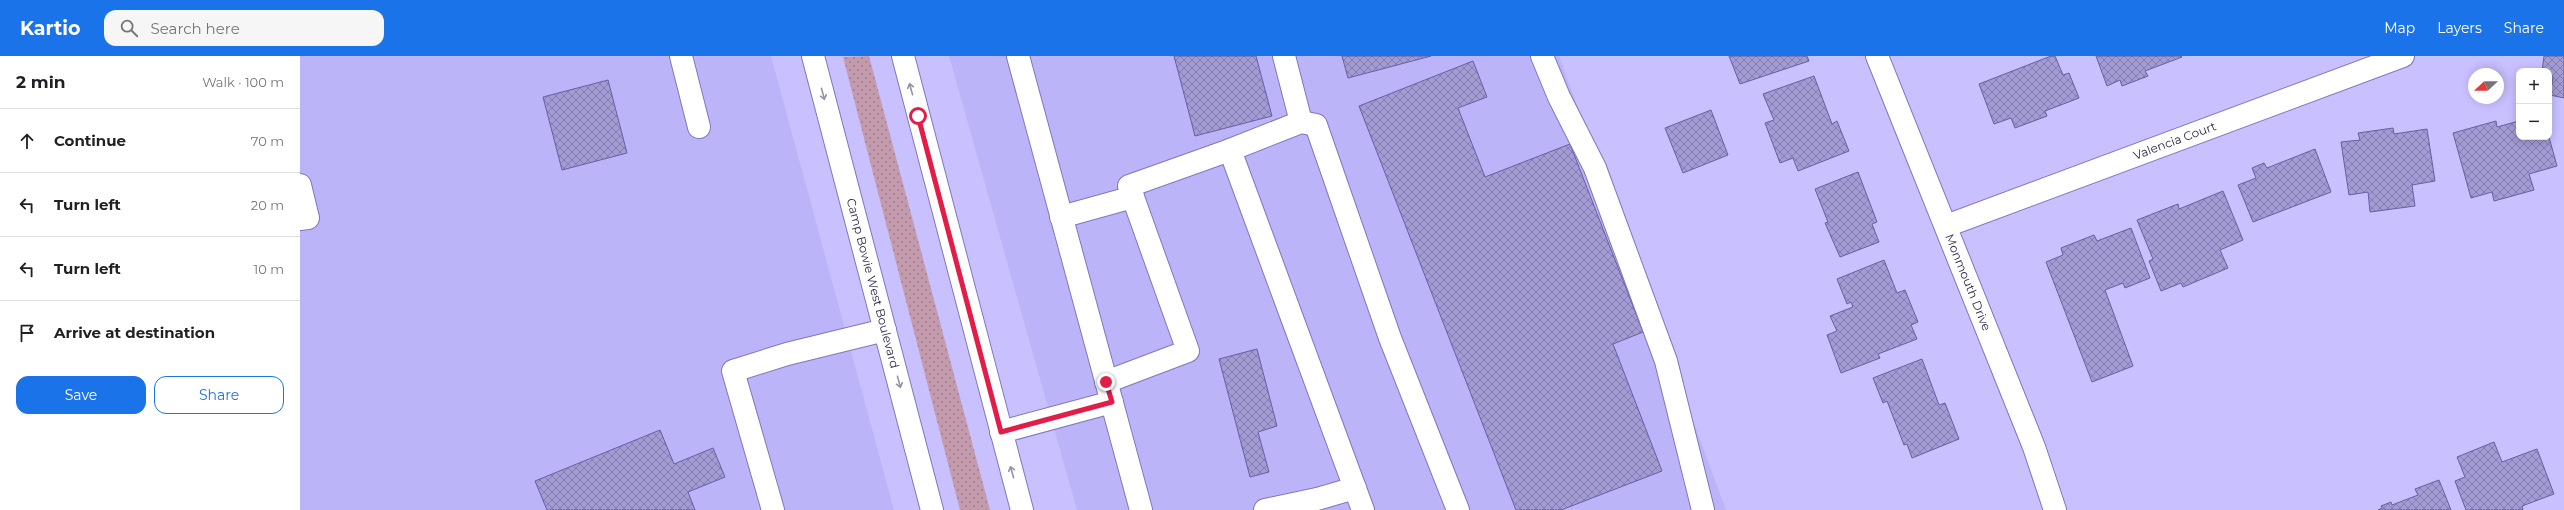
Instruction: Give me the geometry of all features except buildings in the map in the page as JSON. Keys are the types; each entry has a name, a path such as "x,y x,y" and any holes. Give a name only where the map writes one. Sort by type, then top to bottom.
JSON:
{"street":[{"path":"681,56 699,127"},
{"name":"Camp Bowie West Boulevard","path":"813,56 932,510"},
{"path":"903,56 1022,510"},
{"path":"1018,56 1141,510"},
{"path":"1284,56 1301,122"},
{"path":"1542,56 1559,98 1595,168 1666,360 1703,510"},
{"name":"Monmouth Drive","path":"1877,56 2034,447 2055,510"},
{"name":"Valencia Court","path":"1946,226 2403,56"},
{"path":"1106,382 1188,351 1129,186 1230,150 1301,122 1316,125 1390,338 1458,510"},
{"path":"1230,150 1363,510"},
{"path":"300,185 308,218 300,220"},
{"path":"1061,217 1133,197"},
{"path":"773,510 734,371 787,354 885,330"},
{"path":"1001,432 1112,402"},
{"path":"1267,510 1317,499 1355,488"}],"shaded area":[{"path":"300,56 771,56 894,510 300,510"},
{"path":"869,56 990,510 960,510 843,57"},
{"path":"949,56 1559,56 1726,510 1077,510"}],"route":[{"path":"918,116 1001,432 1112,402 1106,382"}]}
